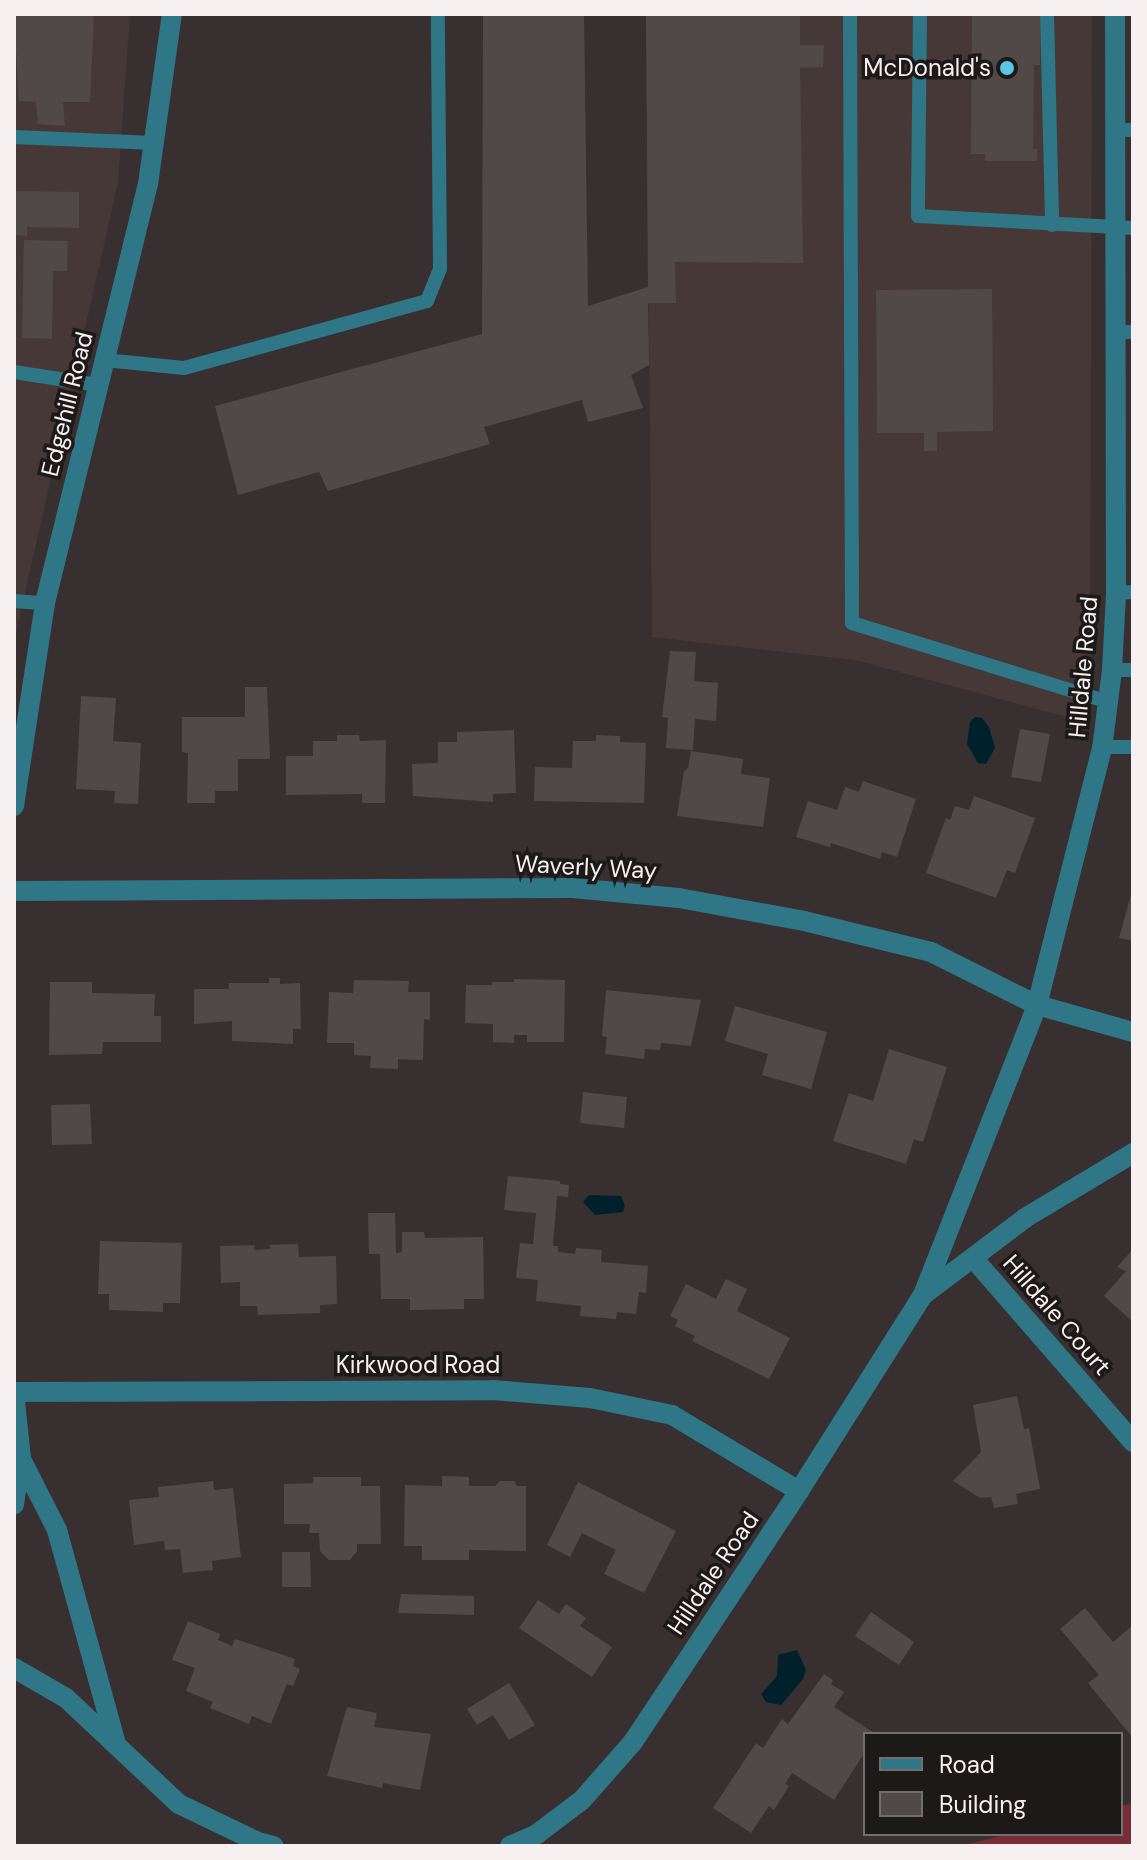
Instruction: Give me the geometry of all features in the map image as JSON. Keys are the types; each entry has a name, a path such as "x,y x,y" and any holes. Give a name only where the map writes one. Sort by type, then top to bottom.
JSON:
{"street":[{"name":"Edgehill Road","path":"14,806 45,603 155,143 172,14"},
{"name":"Hilldale Road","path":"510,1846 537,1834 582,1800 633,1742 799,1491 923,1295 1037,1005 1102,747 1125,592 1124,130 1115,14"},
{"name":"Waverly Way","path":"14,891 573,888 679,898 804,921 931,952 1037,1005 1133,1032"},
{"name":"Hilldale Road","path":"923,1295 1025,1218 1133,1153"},
{"name":"Hilldale Court","path":"973,1258 1133,1442"},
{"name":"Kirkwood Road","path":"14,1392 493,1390 590,1398 672,1415 799,1491"},
{"path":"14,1392 21,1459 14,1504"},
{"path":"21,1459 57,1530 116,1744"},
{"path":"14,1668 66,1698 179,1804 258,1842 274,1846"}],"lane":[{"path":"105,360 184,368 427,301 440,268 438,14"},
{"path":"850,14 852,623 1109,702"},
{"path":"920,14 918,216 1123,228"},
{"path":"1047,14 1052,225"},
{"path":"14,137 155,143"},
{"path":"14,372 98,385"},
{"path":"14,601 45,603"},
{"path":"1112,670 1133,670"},
{"path":"1102,747 1133,747"}],"shaded area":[{"path":"14,14 130,14 118,183 14,641"},
{"path":"646,14 1092,14 1090,668 1082,721 855,660 652,637"},
{"path":"1133,1803 1133,1846 961,1846 1001,1836 1123,1836 1123,1806"}],"water":[{"path":"975,717 982,718 989,727 995,748 986,764 978,763 967,744 970,722"},
{"path":"589,1195 621,1196 625,1206 623,1212 595,1215 583,1202"},
{"path":"797,1650 806,1670 803,1679 781,1705 766,1702 761,1694 777,1676 778,1655"}],"building":[{"path":"20,14 94,14 90,102 63,102 65,126 38,124 36,102 19,101 14,18"},
{"path":"483,14 584,14 588,306 648,287 646,14 800,14 800,45 824,45 823,67 800,68 803,263 675,262 676,303 648,303 649,365 631,375 643,408 588,422 582,400 484,427 490,444 328,491 319,472 238,495 215,406 482,334"},
{"path":"972,14 1040,14 1040,65 1034,65 1033,149 1037,149 1037,161 985,161 985,154 971,154"},
{"path":"14,191 79,192 79,228 27,227 27,236 14,235"},
{"path":"24,240 68,241 67,271 53,271 52,339 22,338"},
{"path":"992,289 993,431 937,432 937,451 924,451 924,433 877,433 876,290"},
{"path":"670,651 696,652 694,681 718,683 716,721 695,719 693,750 666,748 668,718 662,717"},
{"path":"245,687 267,687 270,759 238,759 238,791 215,791 215,803 187,803 188,753 182,752 182,717 245,717"},
{"path":"81,696 116,698 113,741 141,743 138,804 114,803 115,791 76,789"},
{"path":"1020,729 1050,734 1041,782 1011,777"},
{"path":"514,730 516,793 493,794 493,802 413,796 412,764 438,763 438,742 457,742 457,732"},
{"path":"337,735 359,735 360,741 386,740 385,803 362,803 362,794 286,795 286,756 313,756 313,741 337,741"},
{"path":"596,735 620,736 620,742 646,743 644,803 534,801 535,767 572,768 573,741 596,741"},
{"path":"691,751 743,759 741,774 770,778 763,827 677,816 684,771 688,768"},
{"path":"863,781 916,799 897,857 882,852 880,859 831,843 830,847 796,837 808,801 837,810 845,787 859,792"},
{"path":"974,796 1035,818 1015,873 1007,870 996,898 926,873 946,818 950,820 955,806 969,810"},
{"path":"1133,891 1133,941 1119,938"},
{"path":"269,978 280,978 280,984 300,983 301,1029 293,1029 293,1044 232,1041 232,1021 194,1024 194,989 229,989 229,983 269,983"},
{"path":"514,979 565,980 564,1042 527,1042 527,1035 514,1035 514,1043 493,1042 493,1024 465,1023 466,985 492,985 492,982 514,982"},
{"path":"354,980 409,981 408,992 430,992 430,1020 424,1019 423,1060 398,1059 398,1069 370,1068 371,1056 354,1055 354,1043 327,1043 329,992 353,993"},
{"path":"50,982 92,982 92,993 155,994 154,1016 161,1016 161,1042 103,1042 102,1054 49,1055"},
{"path":"606,990 701,1000 691,1046 661,1043 660,1050 645,1049 644,1059 605,1054 607,1037 602,1036"},
{"path":"735,1006 827,1032 811,1089 762,1075 768,1054 725,1041"},
{"path":"889,1049 947,1067 923,1142 914,1139 906,1164 833,1141 849,1093 873,1101"},
{"path":"583,1092 627,1097 624,1128 580,1123"},
{"path":"90,1104 92,1144 52,1145 51,1105"},
{"path":"508,1176 560,1181 560,1184 569,1185 568,1197 557,1196 553,1246 558,1246 558,1252 575,1254 576,1248 602,1250 601,1262 648,1266 646,1293 639,1292 636,1314 617,1312 616,1319 580,1316 581,1306 536,1301 538,1280 516,1278 520,1243 533,1244 536,1213 504,1210"},
{"path":"368,1213 395,1213 396,1253 402,1252 402,1232 424,1232 425,1238 483,1237 484,1299 464,1299 464,1309 410,1310 410,1299 381,1299 380,1254 369,1254"},
{"path":"100,1241 182,1243 180,1303 163,1303 163,1312 109,1310 109,1294 98,1294"},
{"path":"298,1244 299,1257 336,1256 337,1304 320,1305 320,1313 258,1315 257,1306 240,1306 240,1282 221,1283 220,1246 255,1245 254,1250 270,1249 270,1245"},
{"path":"1133,1249 1133,1322 1104,1296 1126,1271 1117,1267"},
{"path":"726,1279 747,1289 737,1311 790,1338 769,1379 692,1341 695,1336 675,1326 678,1320 670,1316 686,1284 716,1299"},
{"path":"1017,1396 1024,1429 1029,1428 1040,1489 1016,1494 1018,1504 994,1508 991,1497 980,1498 953,1481 981,1452 973,1405"},
{"path":"442,1476 469,1477 469,1486 495,1486 500,1481 514,1481 517,1486 526,1486 526,1551 469,1550 469,1560 422,1560 422,1546 404,1546 405,1485 442,1486"},
{"path":"313,1477 361,1477 361,1486 380,1486 381,1544 357,1544 357,1551 350,1560 329,1560 320,1551 319,1533 309,1533 310,1524 284,1524 284,1484 313,1483"},
{"path":"213,1481 214,1490 233,1488 241,1557 212,1561 213,1570 183,1573 180,1549 165,1550 164,1541 134,1545 129,1500 159,1497 158,1487"},
{"path":"578,1482 676,1531 644,1593 604,1574 616,1550 582,1533 570,1557 547,1545"},
{"path":"282,1552 310,1552 311,1587 282,1587"},
{"path":"401,1594 474,1596 474,1615 398,1613"},
{"path":"538,1600 559,1614 566,1604 586,1618 580,1626 612,1647 592,1677 519,1628"},
{"path":"1085,1608 1113,1642 1133,1625 1133,1738 1088,1683 1099,1675 1060,1629"},
{"path":"871,1612 914,1642 899,1665 855,1636"},
{"path":"188,1621 220,1634 218,1640 232,1646 235,1639 295,1659 293,1666 300,1669 293,1686 287,1684 271,1724 252,1716 249,1724 210,1708 213,1702 186,1691 195,1668 172,1660"},
{"path":"824,1674 833,1680 831,1684 844,1692 834,1707 873,1732 863,1732 863,1755 834,1800 792,1773 785,1784 789,1786 774,1810 769,1806 751,1833 713,1808 756,1743 763,1748 782,1719 788,1724"},
{"path":"509,1683 535,1725 509,1740 493,1715 477,1725 467,1709"},
{"path":"347,1707 377,1713 374,1727 431,1734 420,1790 383,1783 382,1788 327,1776"}],"place":[{"name":"McDonald's","path":"1007,68"}]}
